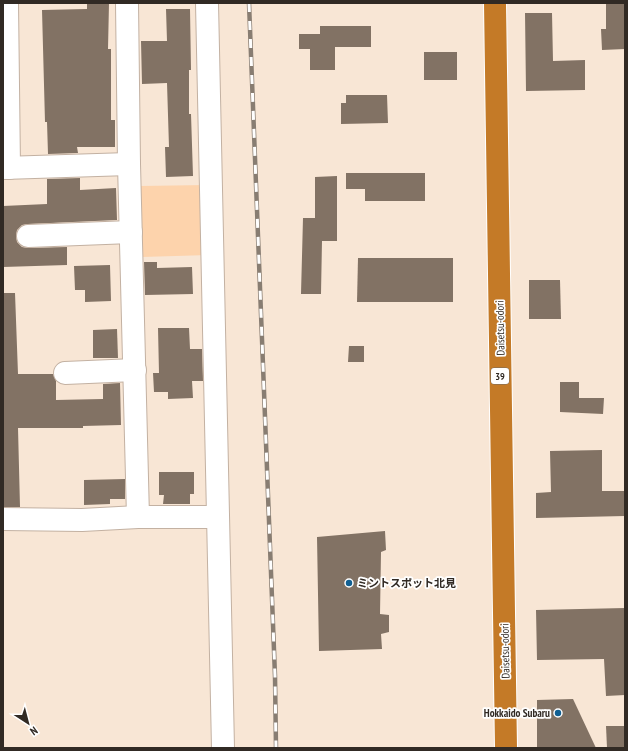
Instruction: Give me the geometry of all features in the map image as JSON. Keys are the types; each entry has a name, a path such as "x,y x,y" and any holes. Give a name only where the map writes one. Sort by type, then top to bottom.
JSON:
{"highway":[{"name":"Daisetsu-odori","path":"495,3 506,748"}],"street":[{"path":"7,3 6,168 130,164"},
{"path":"127,3 138,517"},
{"path":"207,3 223,748"},
{"path":"28,236 131,232"},
{"path":"65,372 135,370"},
{"path":"3,519 82,520 138,517 218,517"}],"shaded area":[{"path":"207,185 209,255 142,257 140,186"}],"building":[{"path":"87,3 109,3 108,49 111,49 111,120 115,120 115,147 77,147 78,153 48,154 47,122 45,122 42,10 87,9"},
{"path":"606,3 625,3 625,49 602,50 601,29 606,29"},
{"path":"166,9 190,9 191,70 189,70 189,114 191,114 193,176 166,177 165,147 169,147 167,83 142,84 141,41 167,41"},
{"path":"525,13 552,13 553,61 585,60 585,90 526,91"},
{"path":"320,26 371,26 371,47 335,47 335,70 310,70 310,49 299,49 299,34 320,34"},
{"path":"424,52 457,52 457,80 424,80"},
{"path":"346,95 387,95 388,123 341,124 341,103 346,103"},
{"path":"346,173 425,173 425,201 365,201 365,189 346,189"},
{"path":"337,176 337,241 322,241 321,294 301,294 303,218 315,218 315,177"},
{"path":"80,178 80,190 116,188 117,220 22,225 17,230 16,236 17,242 22,247 67,247 67,265 3,267 3,206 47,204 47,179"},
{"path":"358,258 453,258 453,302 357,302"},
{"path":"144,262 157,262 157,268 192,267 193,294 145,295"},
{"path":"110,265 111,301 85,302 85,290 75,290 74,266"},
{"path":"529,280 560,280 561,319 529,319"},
{"path":"3,293 15,293 18,374 53,374 56,381 56,400 103,399 103,384 120,383 121,425 83,426 83,428 18,428 20,507 3,507"},
{"path":"158,328 189,328 190,349 202,349 203,381 192,381 193,398 168,399 168,392 154,392 153,373 159,373"},
{"path":"117,329 118,358 93,358 93,330"},
{"path":"349,346 364,346 364,362 348,362"},
{"path":"560,382 579,382 579,398 604,398 603,414 560,412"},
{"path":"602,450 602,491 625,491 625,516 536,518 536,493 551,492 550,451"},
{"path":"159,472 194,472 194,494 190,494 190,504 163,504 164,495 159,495"},
{"path":"125,479 125,499 110,499 110,504 84,505 84,480"},
{"name":"ミントスポット北見","path":"385,531 386,550 381,552 380,614 389,615 389,632 381,634 382,649 319,651 317,537"},
{"path":"625,608 625,695 606,696 604,659 537,660 536,610"},
{"name":"Hokkaido Subaru","path":"573,699 596,748 537,748 537,700"},
{"path":"606,726 625,726 625,748 607,748"}],"railway":[{"path":"249,3 275,676 276,748"}],"place":[{"name":"ミントスポット北見","path":"349,583"},
{"name":"Hokkaido Subaru","path":"558,713"}]}
